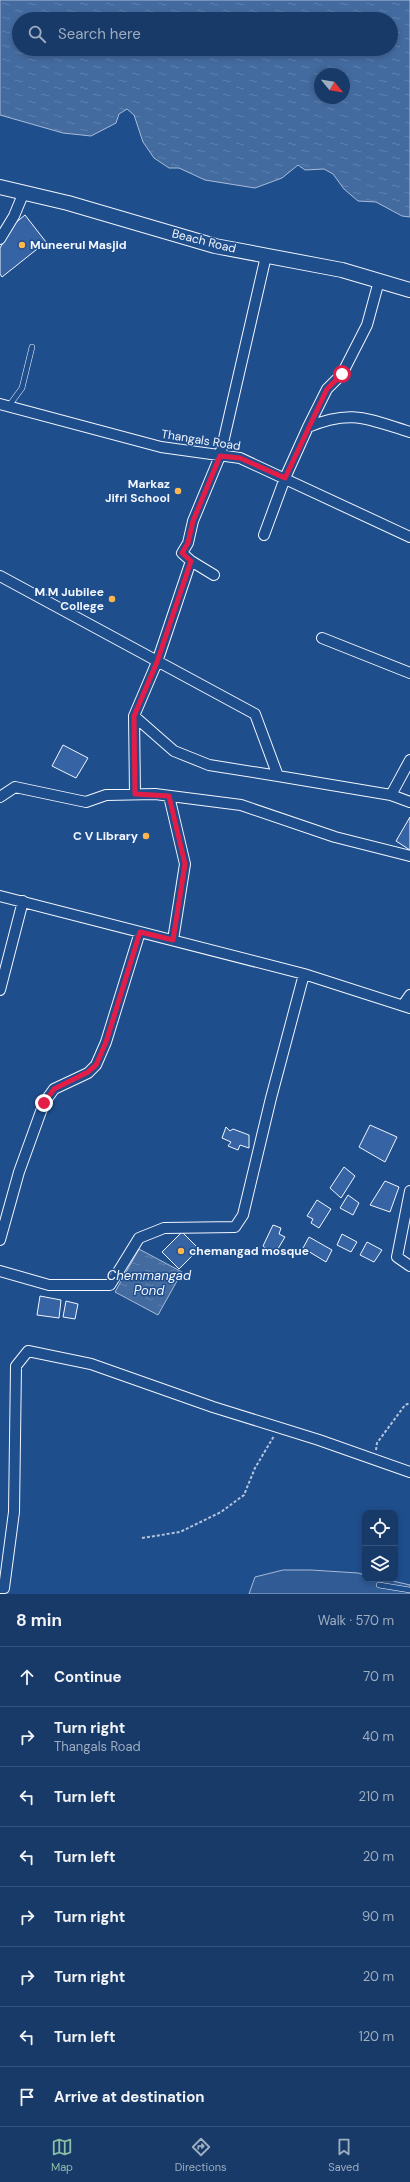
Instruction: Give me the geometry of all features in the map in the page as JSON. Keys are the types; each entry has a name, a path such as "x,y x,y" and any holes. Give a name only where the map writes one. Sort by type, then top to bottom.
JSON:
{"main road":[{"name":"Beach Road","path":"0,186 68,203 215,246 342,270 410,290"}],"street":[{"path":"0,239 14,216 24,192"},
{"path":"214,575 191,561 182,553 188,543 193,521 220,456 266,256"},
{"path":"264,536 285,478 308,427 327,389 342,374 367,325 379,281"},
{"name":"Thangals Road","path":"4,406 161,448 240,458 410,538"},
{"path":"308,427 330,418 357,416 410,432"},
{"path":"135,794 134,716 157,662 191,561"},
{"path":"0,576 255,714 278,776"},
{"path":"322,638 410,673"},
{"path":"134,716 174,751 209,765 391,795 410,802"},
{"path":"391,795 410,760"},
{"path":"0,797 15,787 86,802 106,795 135,794 169,796 241,805 335,837 410,856"},
{"path":"169,796 185,864 173,940"},
{"path":"0,896 304,974 407,1007 410,995"},
{"path":"0,990 23,902"},
{"path":"0,1240 17,1179 44,1103 54,1089 88,1072 96,1065 106,1042 140,932"},
{"path":"0,1271 49,1285 110,1285 139,1238 164,1228 235,1228 243,1215 271,1098 304,974"},
{"path":"410,1191 397,1258 410,1266"},
{"path":"0,1588 4,1588 14,1512 16,1366 28,1351 91,1364 213,1407 286,1429 410,1472"}],"lane":[{"path":"4,406 22,388 32,347"},
{"path":"379,1585 410,1590"}],"path":[{"path":"373,1459 378,1443 405,1405 410,1404"},
{"path":"142,1538 180,1532 221,1512 244,1495 255,1468 275,1436 286,1429"}],"shaded area":[{"path":"283,1570 358,1573 362,1574 362,1582 397,1582 410,1585 410,1594 249,1594 255,1577"}],"water":[{"path":"0,0 410,0 410,217 402,216 376,202 358,201 344,189 333,174 324,169 305,170 298,165 282,178 255,188 205,180 179,168 169,168 154,158 143,142 134,115 127,109 119,114 116,123 91,136 63,133 0,115"},
{"name":"Chemmangad Pond","path":"139,1249 182,1272 158,1315 115,1292"}],"building":[{"name":"Muneerul Masjid","path":"25,215 46,242 2,277 0,274 0,248 14,224"},
{"path":"63,745 88,758 76,778 52,766"},
{"path":"410,817 410,850 396,841"},
{"path":"370,1125 397,1137 385,1162 359,1147"},
{"path":"226,1127 230,1131 233,1129 249,1135 249,1148 240,1145 238,1150 228,1146 231,1142 222,1138"},
{"path":"344,1167 355,1176 341,1198 330,1188"},
{"path":"385,1181 399,1187 390,1212 370,1205"},
{"path":"348,1195 359,1203 353,1215 340,1208"},
{"path":"317,1200 331,1209 319,1228 311,1223 313,1219 307,1216"},
{"path":"273,1225 281,1228 279,1234 285,1237 276,1252 268,1250 263,1246"},
{"name":"chemangad mosque","path":"182,1232 199,1249 179,1269 162,1252"},
{"path":"342,1234 357,1242 351,1252 337,1245"},
{"path":"309,1237 332,1250 326,1262 303,1248"},
{"path":"367,1242 382,1250 374,1262 360,1255"},
{"path":"40,1296 61,1300 59,1318 37,1315"},
{"path":"66,1301 78,1304 75,1319 63,1317"}],"place":[{"name":"Muneerul Masjid","path":"22,245"},
{"name":"Markaz Jifri School","path":"178,491"},
{"name":"M M Jubilee College","path":"112,599"},
{"name":"C V Library","path":"146,836"},
{"name":"chemangad mosque","path":"181,1251"}],"route":[{"path":"44,1103 54,1089 88,1072 96,1065 106,1042 140,932 173,940 185,864 169,796 135,794 134,716 157,662 191,561 182,553 188,543 193,521 203,501 220,456 240,458 285,478 327,389 342,374"}]}
